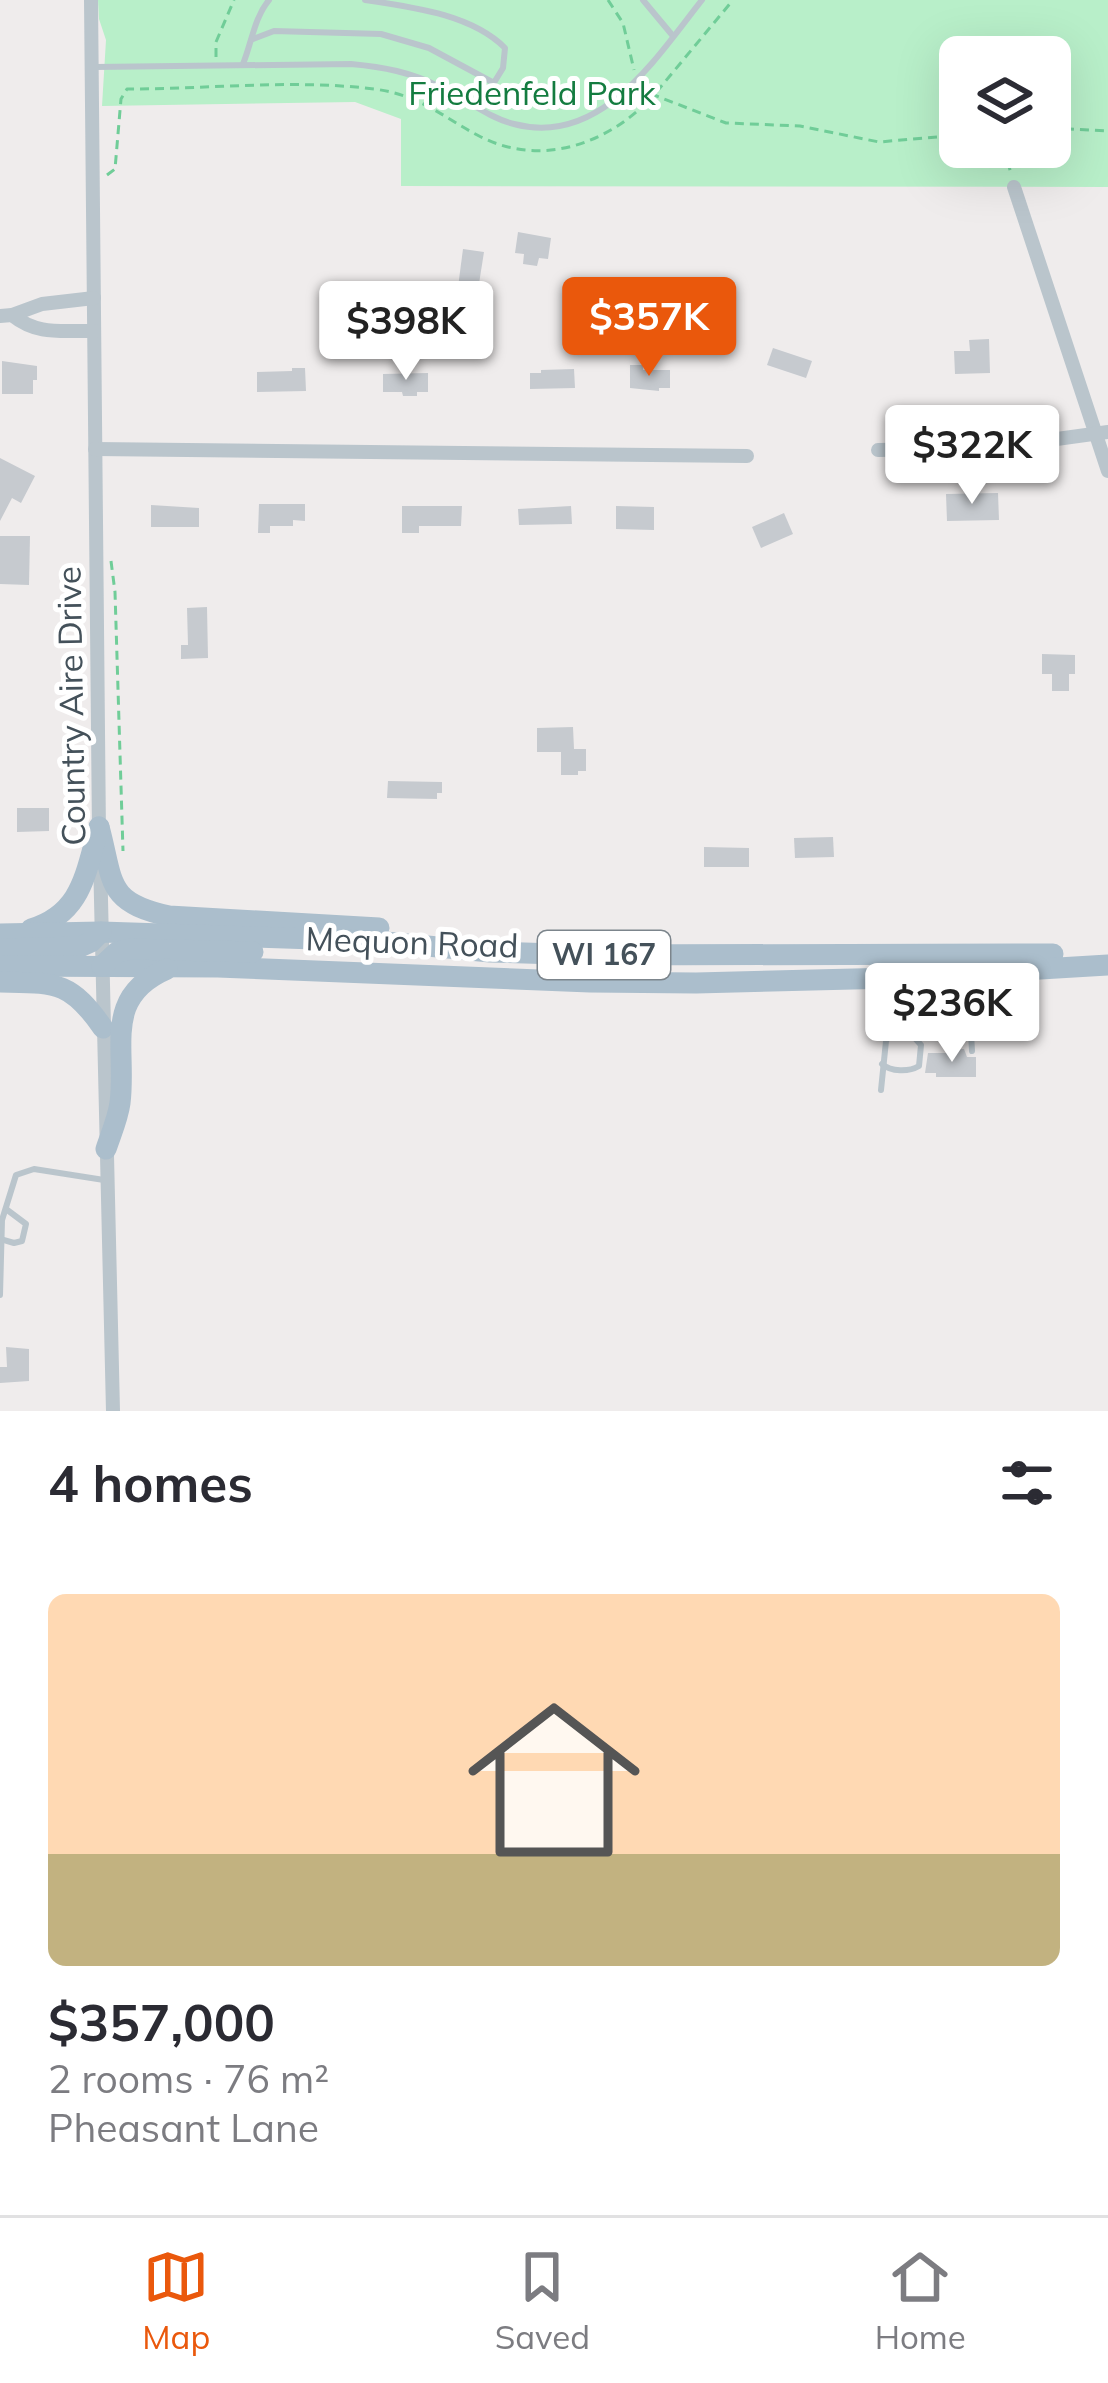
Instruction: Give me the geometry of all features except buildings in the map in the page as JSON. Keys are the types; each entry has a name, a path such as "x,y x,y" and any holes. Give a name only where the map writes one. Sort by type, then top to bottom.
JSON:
{"main road":[{"path":"6,939 46,924 71,905 99,827"},
{"path":"99,827 119,894 145,911 374,927 449,938 478,951"},
{"name":"Mequon Road","path":"6,939 101,932 590,955 1108,954"},
{"path":"102,966 118,952 131,949 377,952 421,944"},
{"name":"Mequon Road","path":"0,966 696,983 905,978 1108,965"},
{"path":"106,1149 120,1104 122,1019 128,1000 143,980 170,967"},
{"path":"0,982 35,983 73,992 103,1028"}],"street":[{"name":"Country Aire Drive","path":"91,0 99,827 113,1411"},
{"path":"1015,187 1102,434 1108,472"},
{"path":"6,315 42,304 94,298"},
{"path":"6,315 40,330 94,331"},
{"path":"878,451 992,448 1102,434"},
{"path":"95,449 747,456"}],"lane":[{"path":"243,64 257,17 269,0"},
{"path":"365,0 446,17 495,38 505,48 502,68 479,107"},
{"path":"643,0 673,36"},
{"path":"92,67 351,64 407,72 513,124 550,128 571,125 618,98 702,0"},
{"path":"253,39 274,32 381,34 429,48 494,83"},
{"path":"881,1090 886,1041 905,1004 905,978"},
{"path":"882,1064 897,1070 919,1066 921,1045 902,1029 899,1019"},
{"path":"909,1033 982,1033"},
{"path":"971,1034 972,1051"},
{"path":"0,1295 2,1220 16,1175 45,1170 107,1181"},
{"path":"0,1239 14,1243 26,1234 26,1224 6,1209"}],"path":[{"path":"216,65 216,42 234,0"},
{"path":"608,0 623,23 637,79 654,95 726,122 800,126 879,142 939,137"},
{"path":"104,178 115,169 121,99 127,88 338,86 381,90 420,100 483,138 534,151 576,146 612,132 641,110 733,0"},
{"path":"1071,129 1108,131"},
{"path":"1010,168 1015,187"},
{"path":"110,556 124,867"}],"green space":[{"name":"Friedenfeld Park","path":"98,0 1108,0 1108,187 401,186 401,119 355,102 102,106 106,40"}]}
